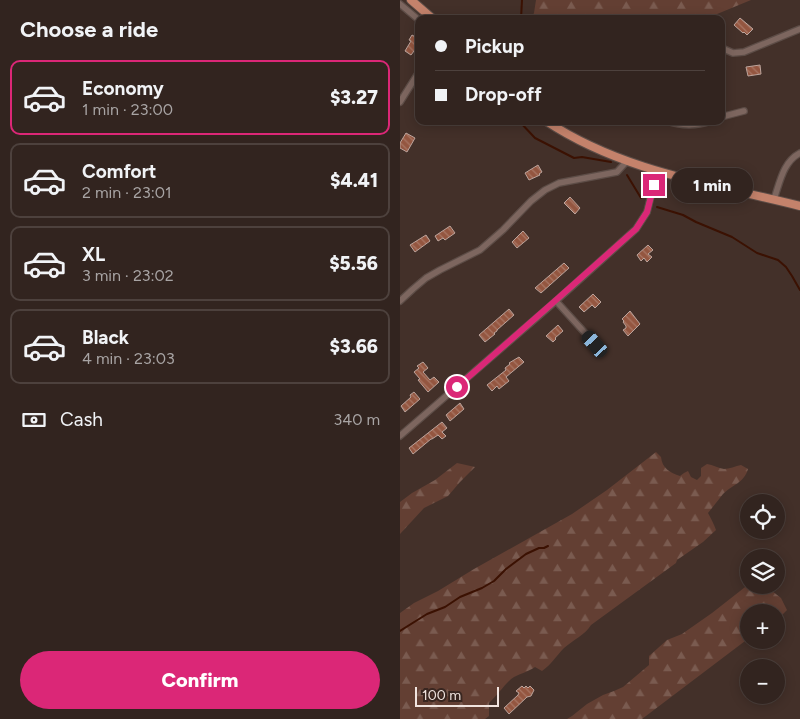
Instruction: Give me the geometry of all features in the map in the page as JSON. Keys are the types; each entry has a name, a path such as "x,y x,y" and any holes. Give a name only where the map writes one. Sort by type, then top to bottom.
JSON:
{"main road":[{"path":"411,0 429,15"},
{"path":"553,125 592,147 657,171 800,206"}],"street":[{"path":"400,4 415,17"},
{"path":"725,49 733,53 744,52 800,29"},
{"path":"400,102 415,78"},
{"path":"725,117 744,111"},
{"path":"682,125 700,125"},
{"path":"774,199 784,168 790,160 800,153"},
{"path":"400,302 426,278 480,250 545,190 559,183 616,172 627,161"},
{"path":"400,436 636,229 647,212 657,171"},
{"path":"556,300 595,344 600,347"}],"green space":[{"path":"536,0 751,0 715,15 533,15"},
{"path":"656,452 670,472 680,476 688,471 691,477 697,480 701,476 701,468 707,464 724,469 741,465 748,469 744,478 726,491 708,513 716,530 703,542 677,560 676,563 591,625 582,635 564,648 542,671 535,667 511,679 489,703 489,716 485,719 400,719 400,613 414,603 572,514"},
{"path":"457,463 475,467 448,496 424,508 400,534 400,502 435,480"},
{"path":"740,591 740,594 776,594 784,604 740,604 740,645 642,719 567,719 587,704 623,687 649,665 649,656 667,640 682,634"}],"building":[{"path":"740,18 753,29 747,35 734,25"},
{"path":"412,35 415,37 415,50 411,55 405,51 411,41 409,40"},
{"path":"760,65 761,74 748,76 746,67"},
{"path":"406,133 415,138 407,152 400,148 400,143"},
{"path":"538,165 542,172 540,175 529,180 525,173"},
{"path":"570,197 580,208 575,214 564,203"},
{"path":"450,226 455,233 445,240 443,238 438,241 435,236"},
{"path":"523,231 529,238 517,248 512,242"},
{"path":"426,235 430,241 415,252 410,245"},
{"path":"648,245 653,250 648,254 652,257 647,262 644,258 641,261 637,255"},
{"path":"564,263 569,268 541,293 535,288"},
{"path":"593,294 601,302 595,308 592,305 584,312 579,307"},
{"path":"509,309 514,315 485,342 479,335"},
{"path":"630,311 640,324 628,336 623,330 626,326 622,319"},
{"path":"558,325 563,331 553,342 546,336"},
{"path":"519,357 524,362 506,377 509,381 499,389 497,386 492,391 487,385 506,370 505,368 509,363"},
{"path":"423,362 428,368 423,372 430,380 434,377 439,382 428,392 414,372 419,368 417,366"},
{"path":"414,392 420,399 405,412 401,406"},
{"path":"460,403 464,409 450,421 446,415"},
{"path":"442,422 447,428 442,432 446,436 442,439 438,435 413,454 409,448"},
{"path":"522,686 528,688 530,686 534,690 531,696 527,697 509,714 504,708 518,695 519,693 516,691"}],"waterway":[{"path":"521,15 522,0"},
{"path":"523,125 535,138 574,158 582,157 611,162"},
{"path":"627,175 641,198"},
{"path":"657,207 683,215 732,237 757,253 778,260 786,267 800,290"},
{"path":"400,631 427,614 445,607 460,597 494,581 526,554 548,546"}],"route":[{"path":"457,387 636,229 647,212 654,185"}]}
